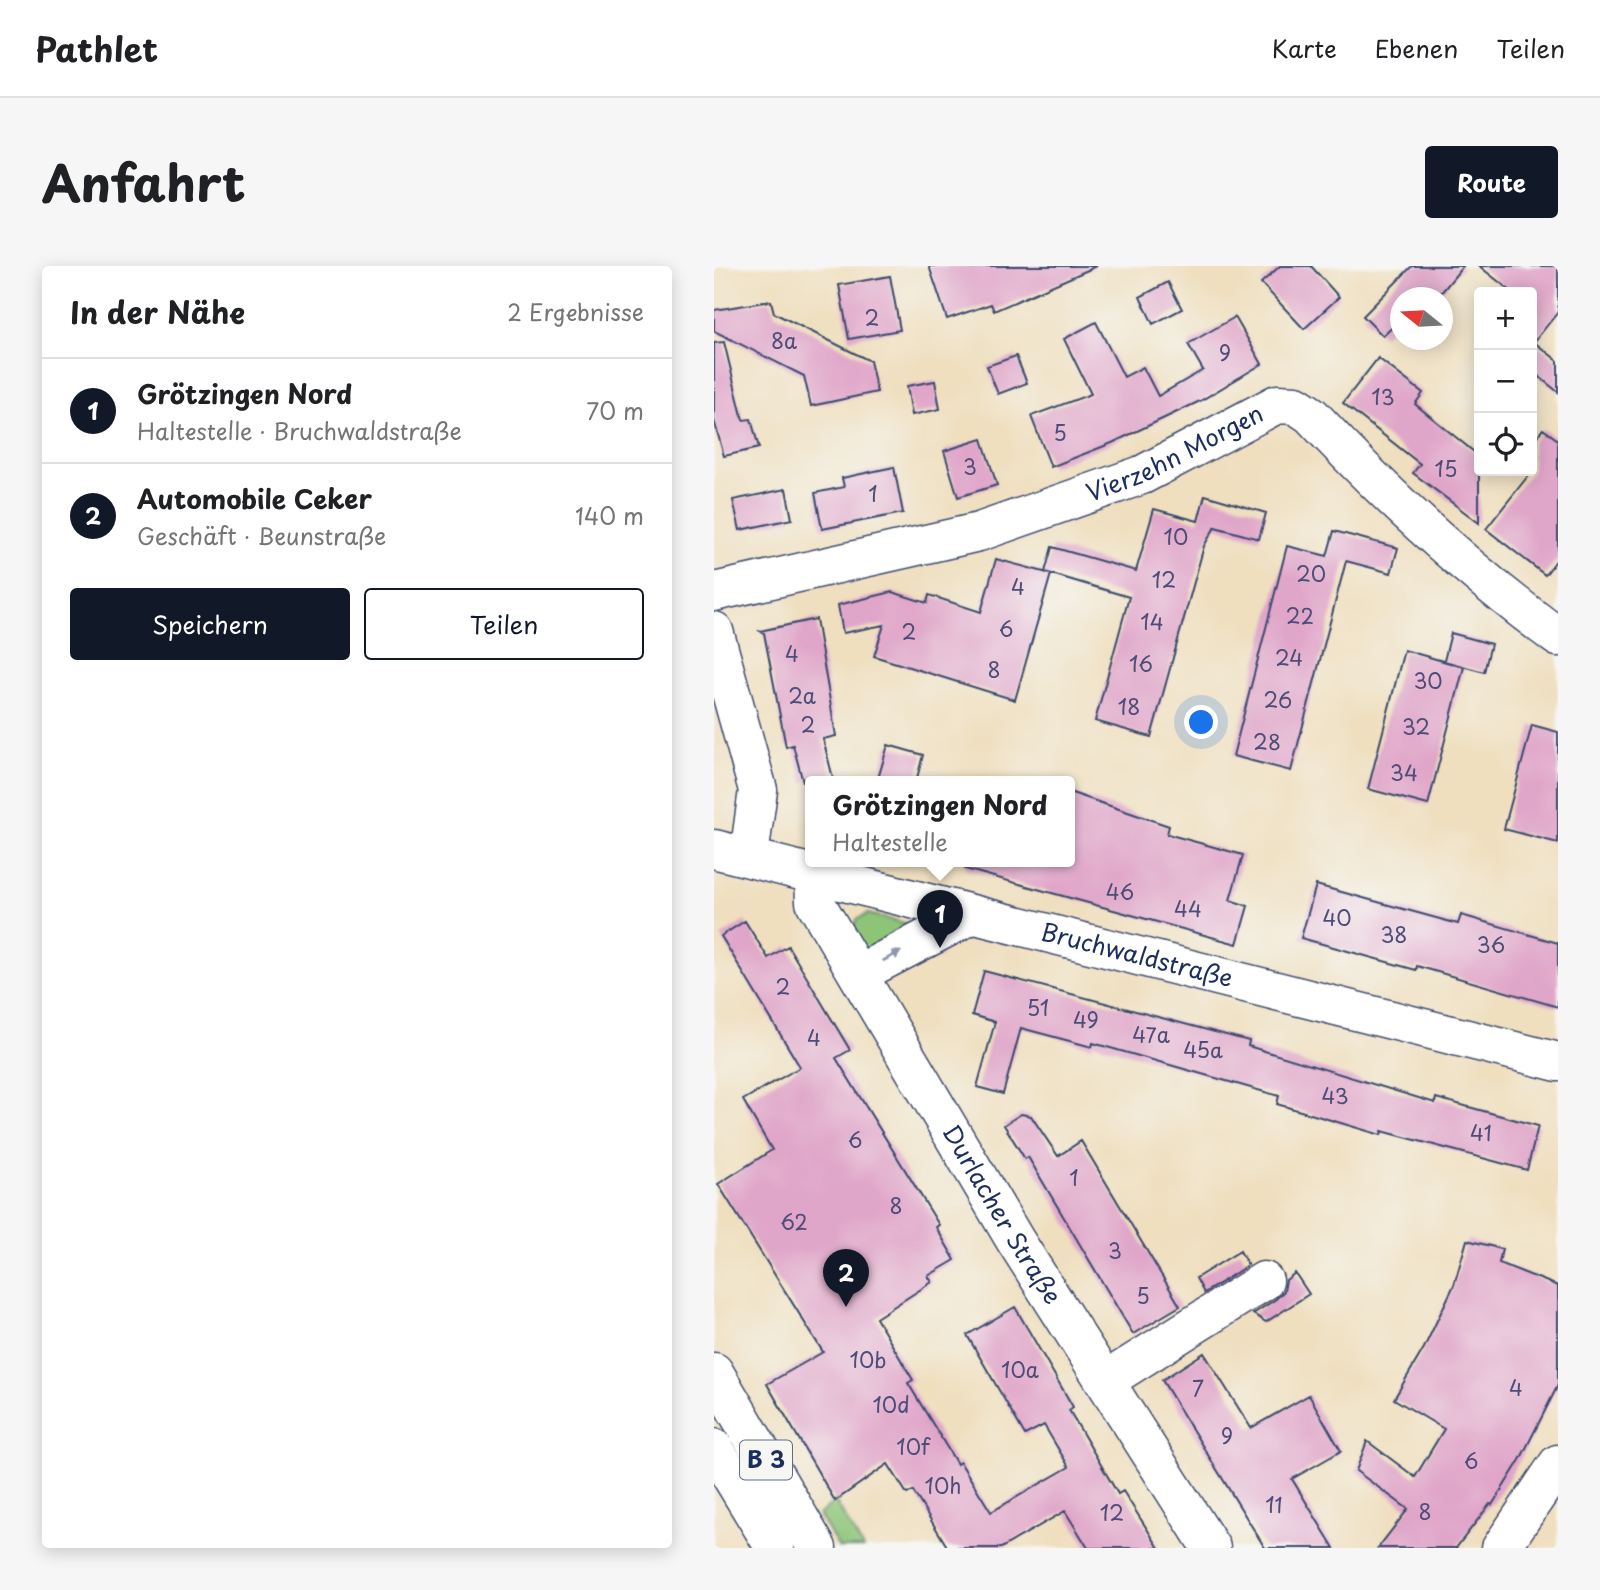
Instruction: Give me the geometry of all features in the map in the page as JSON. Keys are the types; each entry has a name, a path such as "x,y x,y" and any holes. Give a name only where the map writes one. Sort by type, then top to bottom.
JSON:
{"street":[{"name":"Vierzehn Morgen","path":"714,592 979,532 1142,475 1187,454 1248,416 1277,404 1287,404 1296,405 1311,415 1403,510 1449,551 1558,637"},
{"path":"714,631 758,790 732,853"},
{"name":"Bruchwaldstraße","path":"732,853 1558,1062"},
{"name":"Durlacher Straße","path":"814,872 815,902 1015,1240 1211,1548"},
{"path":"858,974 971,915"},
{"path":"1105,1381 1264,1280"},
{"name":"B 3","path":"714,1372 817,1548"},
{"path":"714,1448 775,1548"},
{"path":"1501,1548 1558,1464"}],"green space":[{"path":"868,914 917,926 866,951 852,930 857,919"},
{"path":"835,1501 863,1548 839,1548 819,1515"}],"building":[{"path":"929,266 1097,266 994,311 991,304 947,319"},
{"path":"1280,266 1311,266 1339,297 1304,329 1261,283"},
{"path":"1412,266 1463,266 1446,287 1391,287"},
{"path":"1479,266 1558,266 1558,312 1537,338 1537,287 1506,287"},
{"path":"890,276 900,330 849,339 839,285"},
{"path":"1168,282 1182,309 1153,324 1140,297"},
{"path":"1390,288 1390,329 1383,336 1363,316"},
{"path":"771,301 774,313 870,361 877,392 811,406 804,376 714,331 714,310"},
{"path":"1235,317 1262,364 1200,401 1112,443 1051,467 1031,416 1091,394 1064,339 1096,322 1124,377 1143,367 1158,396 1203,370 1188,344"},
{"path":"724,342 743,420 751,419 759,448 724,456 714,420 714,343"},
{"path":"1537,344 1558,361 1558,392 1537,375"},
{"path":"1016,356 1027,383 998,394 987,366"},
{"path":"1378,358 1423,393 1415,404 1474,452 1474,476 1479,476 1479,523 1413,473 1420,464 1343,403"},
{"path":"935,381 940,409 912,415 907,386"},
{"path":"1543,429 1558,440 1558,558 1545,575 1486,529 1528,476 1537,476 1537,437"},
{"path":"982,439 997,485 958,497 944,451"},
{"path":"894,467 903,513 822,529 815,493 844,487 842,478"},
{"path":"786,489 792,519 740,530 733,500"},
{"path":"1205,495 1266,513 1259,539 1215,527 1204,546 1151,737 1095,721 1129,597 1045,572 1052,547 1136,571 1154,509 1198,521"},
{"path":"1334,531 1398,548 1391,573 1346,561 1291,771 1233,756 1287,546 1327,556"},
{"path":"996,559 1051,574 1015,700 874,656 884,625 843,633 838,605 892,592 927,603 929,595 981,612"},
{"path":"816,619 836,736 823,739 832,776 805,776 803,782 793,745 786,747 764,633 760,631"},
{"path":"1451,633 1491,644 1484,672 1444,661"},
{"path":"1404,650 1464,667 1428,805 1368,789"},
{"path":"1532,725 1558,732 1558,843 1504,829"},
{"path":"888,745 923,755 918,776 879,776"},
{"path":"1075,794 1169,826 1167,834 1243,855 1230,900 1248,906 1237,944 965,869 1075,867"},
{"path":"1316,885 1458,924 1461,915 1558,943 1558,1007 1417,966 1416,970 1301,938"},
{"path":"745,921 768,958 788,946 850,1050 836,1058 939,1225 936,1227 955,1260 928,1276 932,1282 876,1318 913,1380 908,1383 957,1464 960,1462 991,1512 1069,1467 1044,1425 1025,1435 967,1335 1015,1307 1073,1407 1069,1410 1118,1494 1123,1491 1159,1548 1088,1548 1065,1511 1001,1548 948,1548 913,1491 907,1494 888,1464 835,1501 767,1384 823,1352 718,1184 772,1150 743,1100 800,1067 721,936"},
{"path":"984,971 1249,1041 1248,1046 1435,1103 1436,1098 1538,1126 1527,1170 1382,1131 1381,1135 1277,1104 1279,1096 1093,1043 1092,1047 1021,1028 1003,1094 977,1087 995,1022 972,1015"},
{"path":"1021,1114 1031,1116 1058,1156 1081,1141 1180,1306 1133,1334 1028,1157 1025,1159 1004,1125"},
{"path":"1467,1240 1502,1249 1499,1263 1558,1286 1558,1385 1520,1460 1492,1505 1490,1504 1456,1548 1378,1548 1408,1509 1356,1471 1367,1441 1415,1477 1444,1429 1394,1399 1424,1348 1454,1285"},
{"path":"1240,1251 1248,1265 1204,1293 1196,1278"},
{"path":"1295,1273 1309,1294 1266,1322 1253,1314 1276,1299 1284,1291 1286,1280"},
{"path":"1204,1353 1251,1428 1309,1395 1341,1451 1292,1479 1334,1548 1265,1548 1162,1380"}],"place":[{"name":"Grötzingen Nord","path":"940,948"},
{"name":"Automobile Ceker","path":"846,1307"}]}
